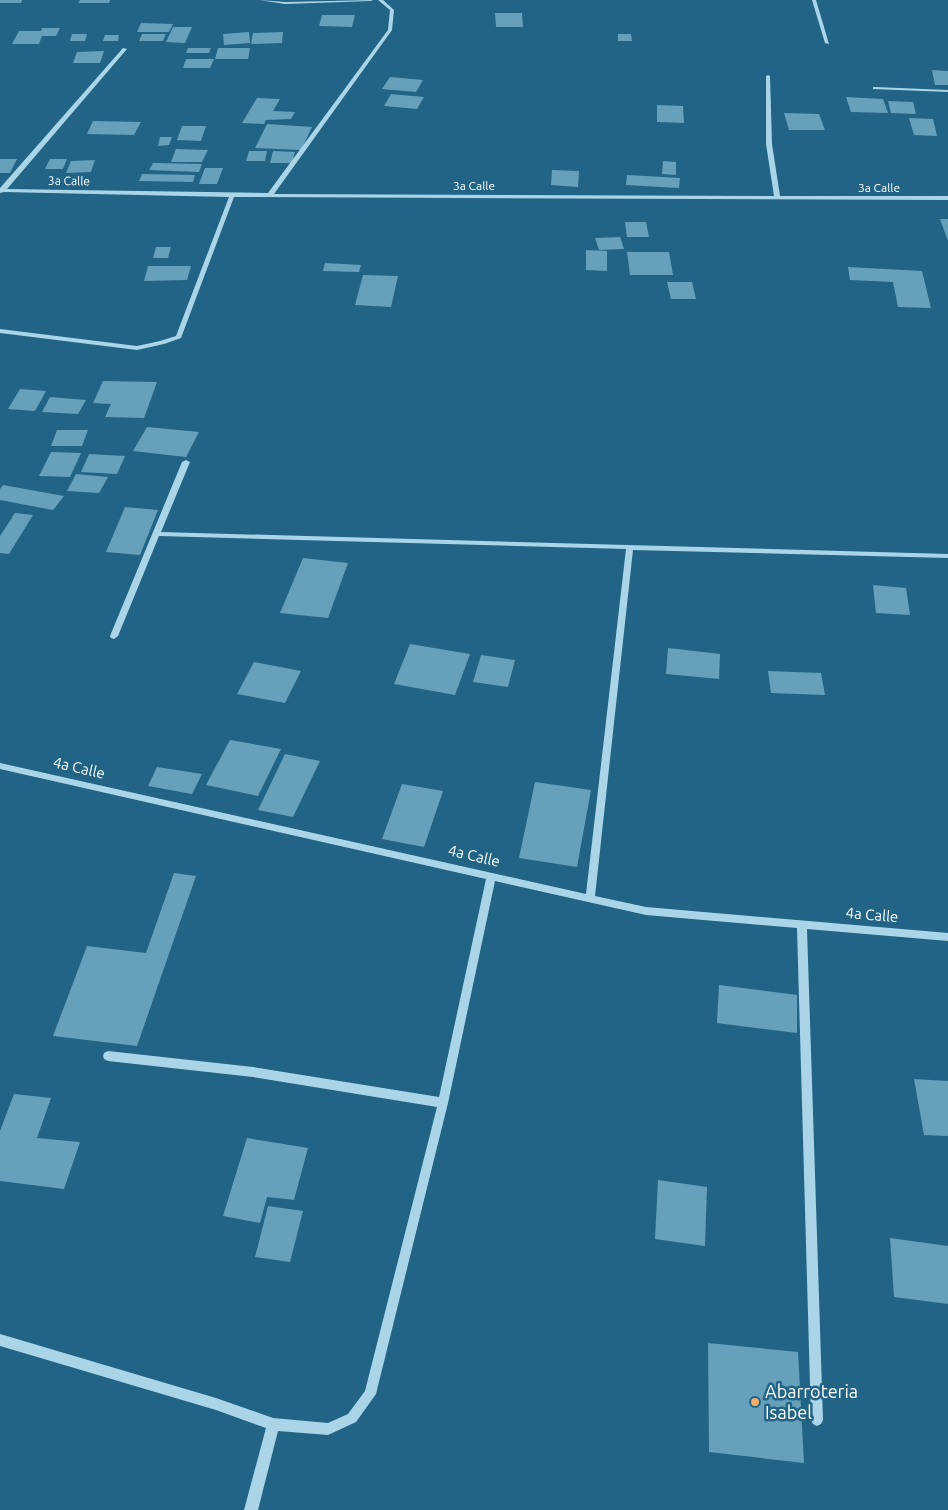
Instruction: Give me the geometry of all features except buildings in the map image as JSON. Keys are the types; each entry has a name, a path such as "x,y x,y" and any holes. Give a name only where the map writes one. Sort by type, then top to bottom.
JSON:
{"street":[{"path":"262,0 285,3 371,0"},
{"path":"270,195 390,30 392,10 380,0"},
{"path":"814,0 827,43"},
{"path":"1,191 125,49"},
{"path":"768,76 770,144 777,197"},
{"path":"875,88 948,91"},
{"name":"3a Calle","path":"1,191 270,195 948,198"},
{"path":"0,331 137,348 179,337 232,194"},
{"path":"114,636 186,462"},
{"path":"157,534 948,556"},
{"path":"590,898 630,547"},
{"name":"4a Calle","path":"0,766 646,910 948,937"},
{"path":"0,1340 216,1404 272,1424 328,1429 352,1418 370,1394 443,1103 491,876"},
{"path":"802,924 817,1420"},
{"path":"108,1056 253,1072 443,1103"},
{"path":"252,1510 272,1424"}],"place":[{"name":"Abarroteria Isabel","path":"755,1402"}]}
